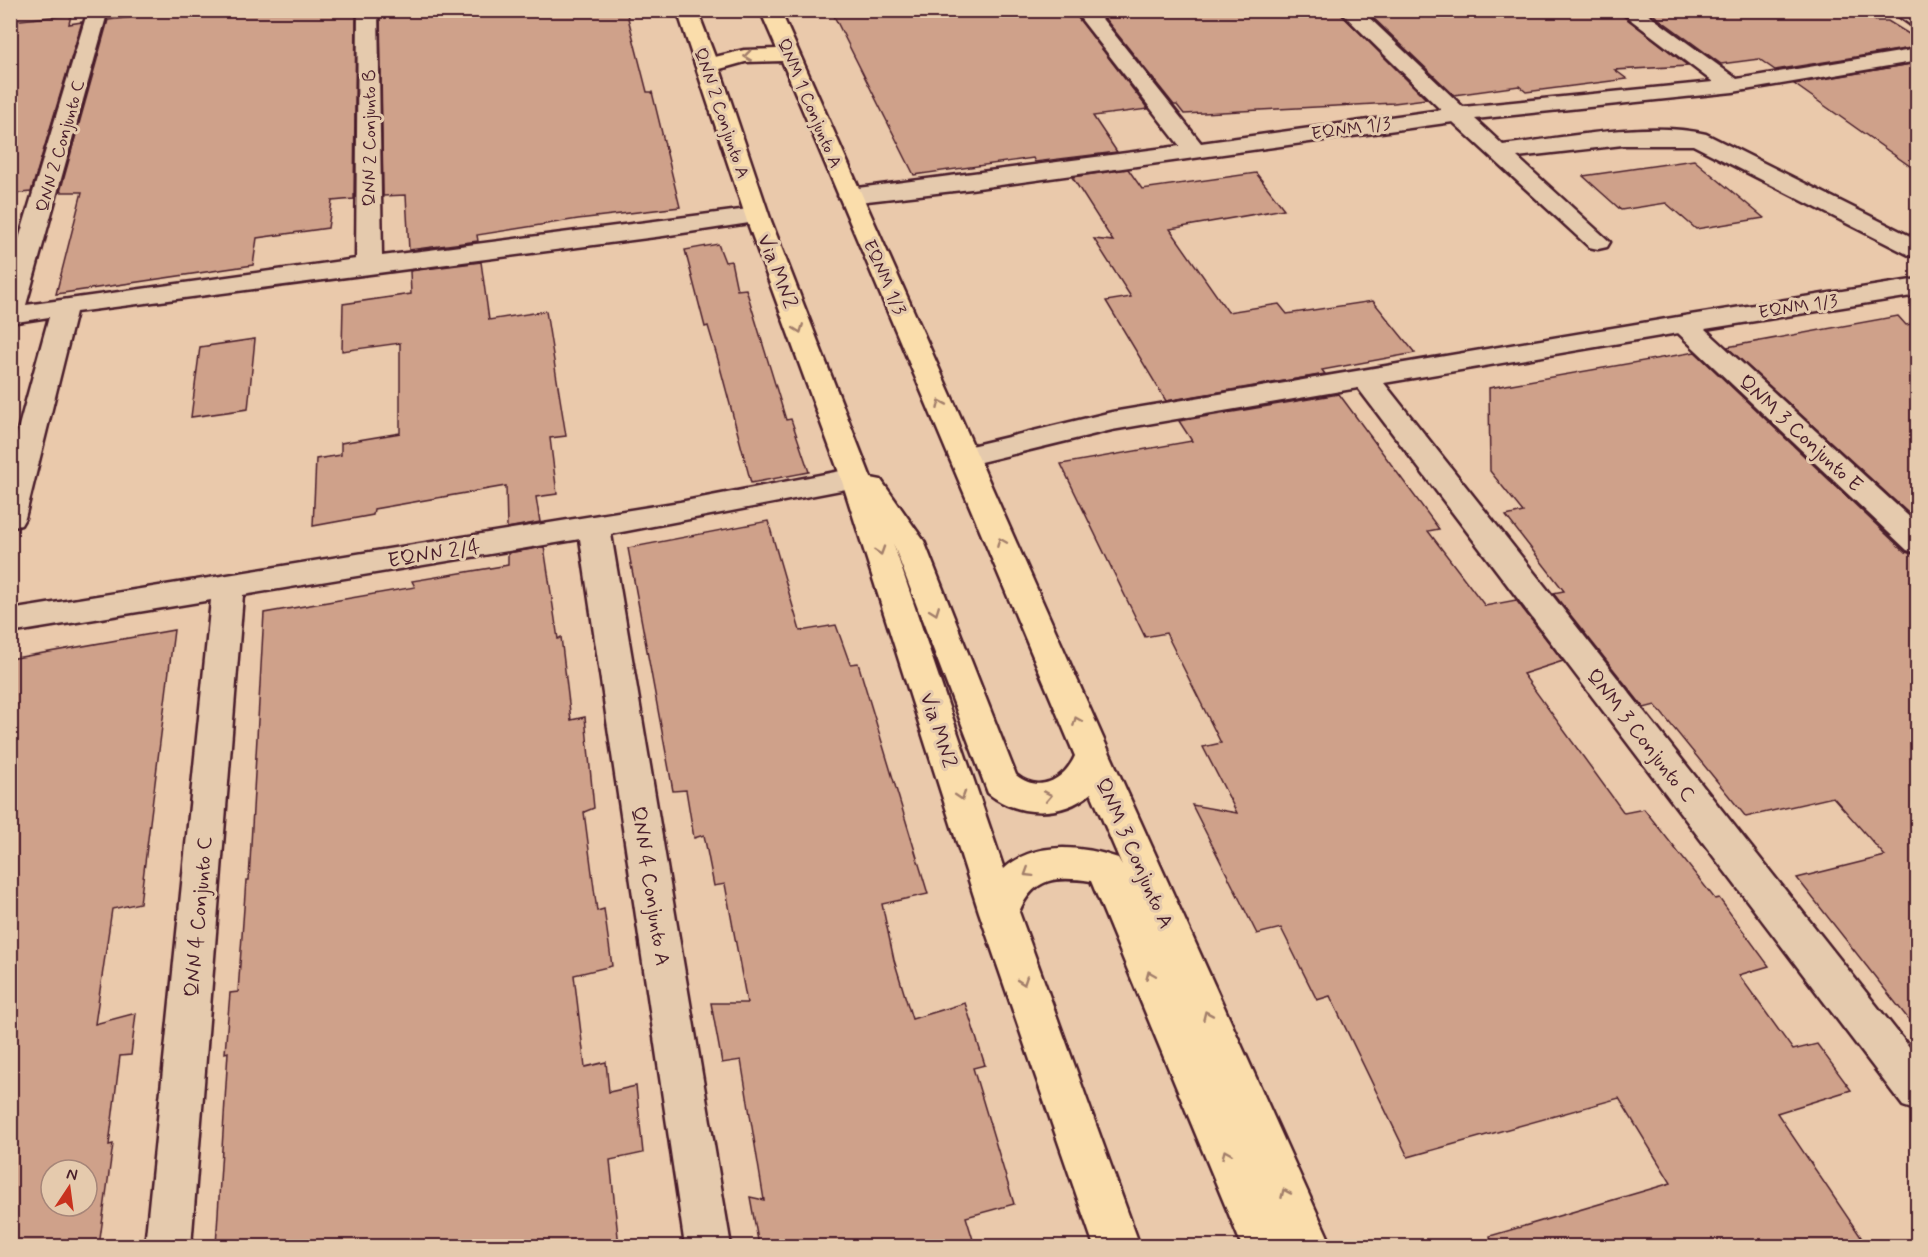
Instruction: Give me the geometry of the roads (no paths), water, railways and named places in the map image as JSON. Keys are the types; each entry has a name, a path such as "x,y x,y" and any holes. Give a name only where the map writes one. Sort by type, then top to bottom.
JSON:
{"main road":[{"name":"QNN 2 Conjunto A","path":"687,10 706,37 708,66 756,215"},
{"path":"756,34 774,20"},
{"name":"QNM 1 Conjunto A","path":"774,20 850,196"},
{"path":"708,66 744,56 789,55"},
{"name":"EQNM 1/3","path":"850,196 964,457"},
{"name":"Via MN2","path":"756,215 851,464 999,912 1117,1246"},
{"name":"QNM 3 Conjunto A","path":"964,457 1309,1246"},
{"path":"851,464 908,541 1001,783 1010,792 1023,797 1047,797 1062,793 1075,786 1086,772 1093,756"},
{"path":"999,912 1011,886 1028,870 1048,864 1069,862 1105,869 1265,1246"}],"street":[{"name":"QNN 2 Conjunto C","path":"10,315 98,10"},
{"name":"QNN 2 Conjunto B","path":"368,10 369,265"},
{"path":"1084,10 1194,149"},
{"path":"1349,10 1498,153 1598,242"},
{"path":"1628,10 1733,86"},
{"path":"1900,10 1917,21"},
{"name":"EQNM 1/3","path":"850,196 971,182 1194,149 1459,114 1733,86 1917,56"},
{"path":"1498,153 1633,136 1667,135 1698,139 1917,250"},
{"path":"10,315 369,265 610,236 756,215"},
{"name":"EQNM 1/3","path":"964,457 1112,421 1917,287"},
{"path":"10,518 64,306"},
{"name":"QNM 3 Conjunto E","path":"1684,324 1917,543"},
{"name":"QNM 3 Conjunto C","path":"1365,378 1917,1092"},
{"name":"EQNN 2/4","path":"10,622 594,526 851,464"},
{"name":"QNN 4 Conjunto A","path":"594,526 708,1246"},
{"name":"QNN 4 Conjunto C","path":"168,1246 228,587"}]}
